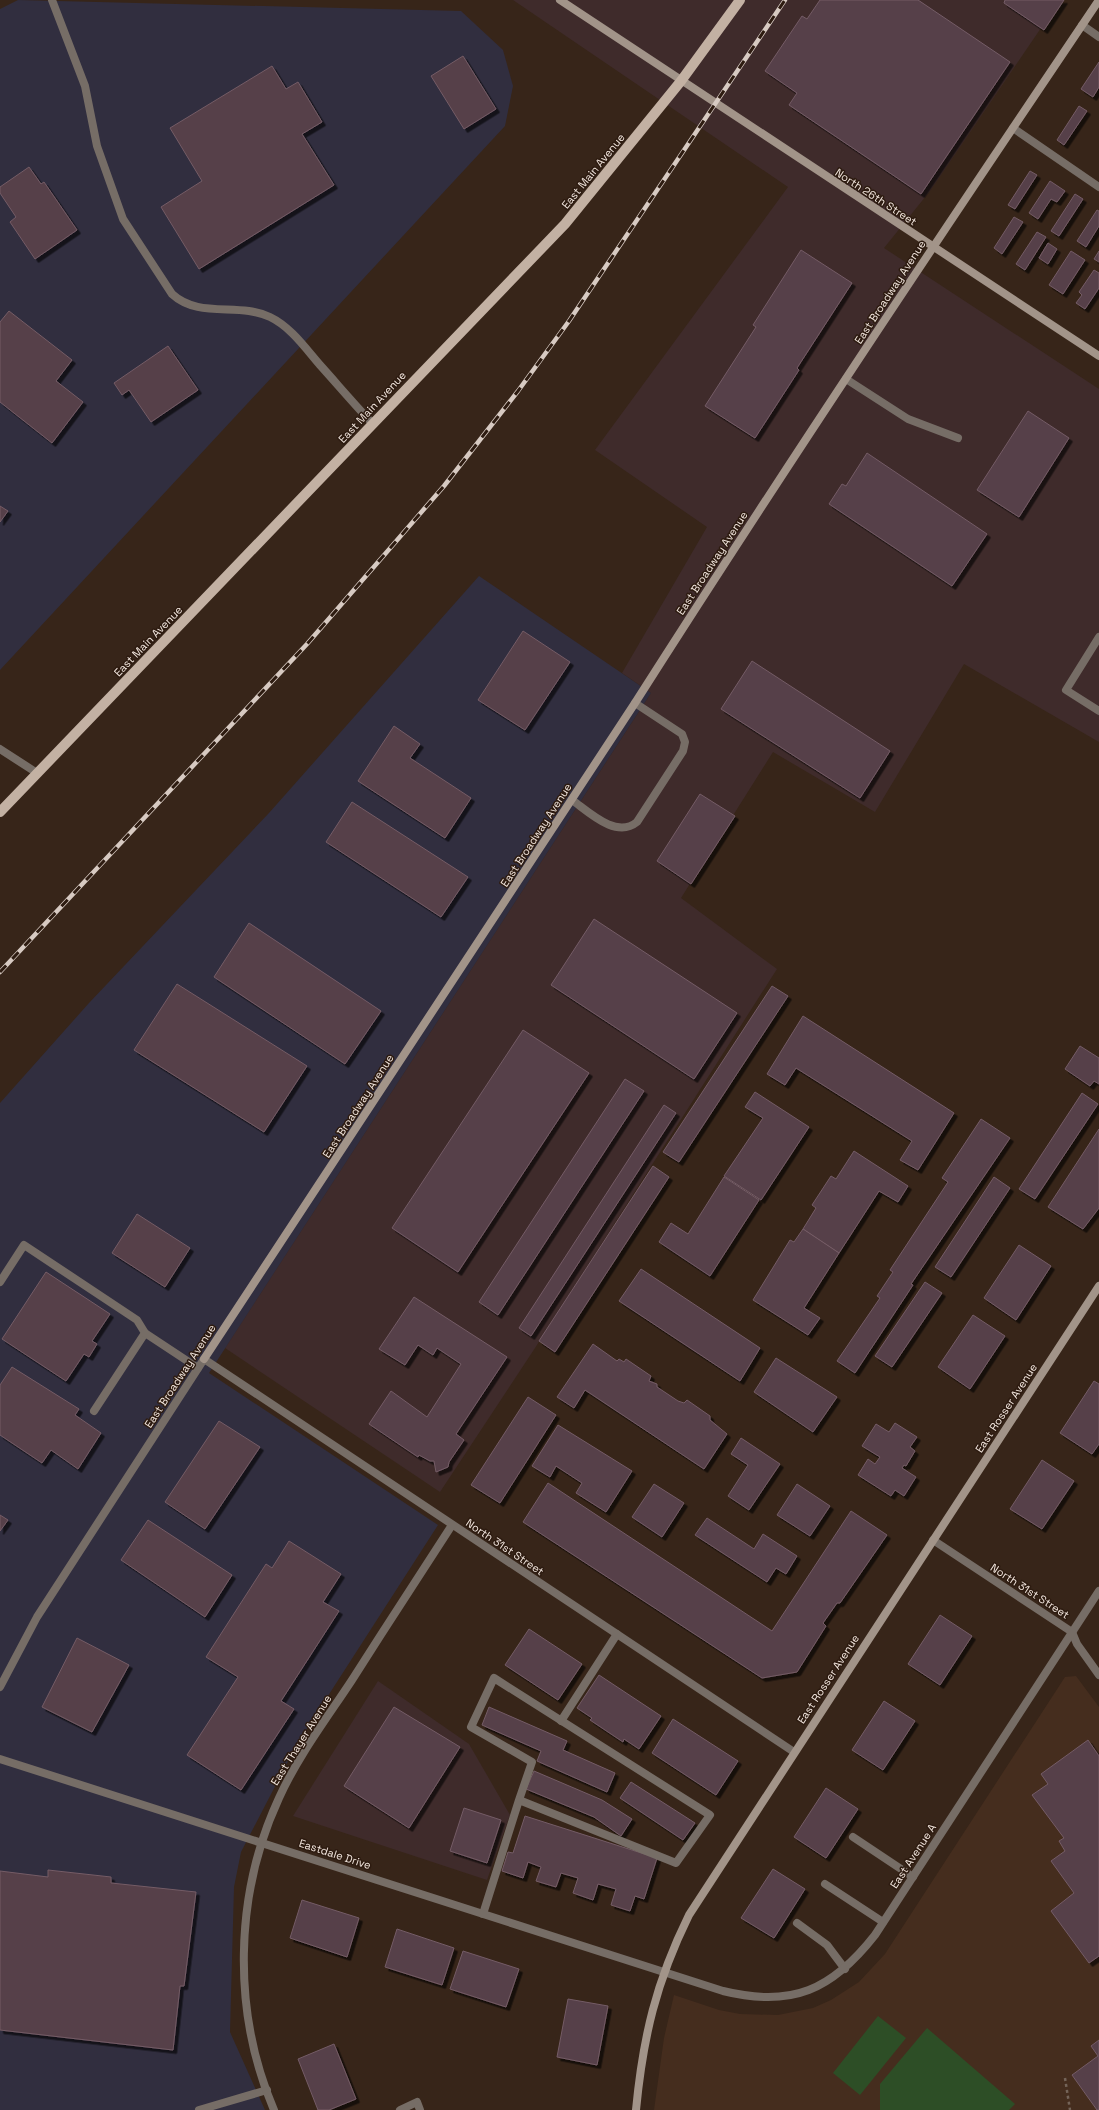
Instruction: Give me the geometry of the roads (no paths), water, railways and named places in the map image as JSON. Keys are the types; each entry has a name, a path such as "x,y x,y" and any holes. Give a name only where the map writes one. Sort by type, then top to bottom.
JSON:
{"main road":[{"name":"East Main Avenue","path":"0,812 566,224 681,81 740,0"}],"street":[{"path":"52,0 85,86 96,146 123,219 172,294 180,302 190,306 212,309 246,310 271,318 296,338 373,424"},
{"name":"North 26th Street","path":"560,0 1099,356"},
{"name":"East Broadway Avenue","path":"0,1687 37,1617 198,1368 572,800 932,247 1099,0"},
{"path":"1082,25 1099,37"},
{"path":"1012,128 1099,187"},
{"path":"846,379 908,419 958,438"},
{"path":"1099,637 1066,690 1099,711"},
{"path":"572,800 614,827 626,828 637,822 683,751 686,742 682,734 635,703"},
{"path":"0,749 37,773"},
{"path":"0,1282 24,1245 137,1320 145,1333 198,1368"},
{"name":"East Rosser Avenue","path":"636,2110 644,2045 654,1999 674,1944 701,1894 1099,1286"},
{"path":"94,1411 145,1333"},
{"name":"North 31st Street","path":"204,1359 794,1752"},
{"name":"East Thayer Avenue","path":"274,2110 253,2046 248,2017 244,1964 250,1891 261,1842 277,1802 292,1772 452,1525"},
{"name":"North 31st Street","path":"933,1540 1072,1632 1077,1644 1099,1675"},
{"name":"East Avenue A","path":"663,1972 723,1991 760,1998 781,1997 807,1991 826,1983 845,1969 861,1953 884,1922 1099,1591"},
{"path":"562,1721 617,1634"},
{"path":"483,1914 519,1800 532,1762 471,1727 494,1678 710,1815 676,1863 519,1800"},
{"name":"Eastdale Drive","path":"0,1759 663,1972"},
{"path":"853,1837 913,1877"},
{"path":"825,1884 884,1922"},
{"path":"797,1923 827,1945 845,1969"},
{"path":"199,2110 267,2090"},
{"path":"400,2110 417,2102 420,2110"}],"railway":[{"path":"0,972 307,644 444,486 518,391 569,321 785,0"}]}
